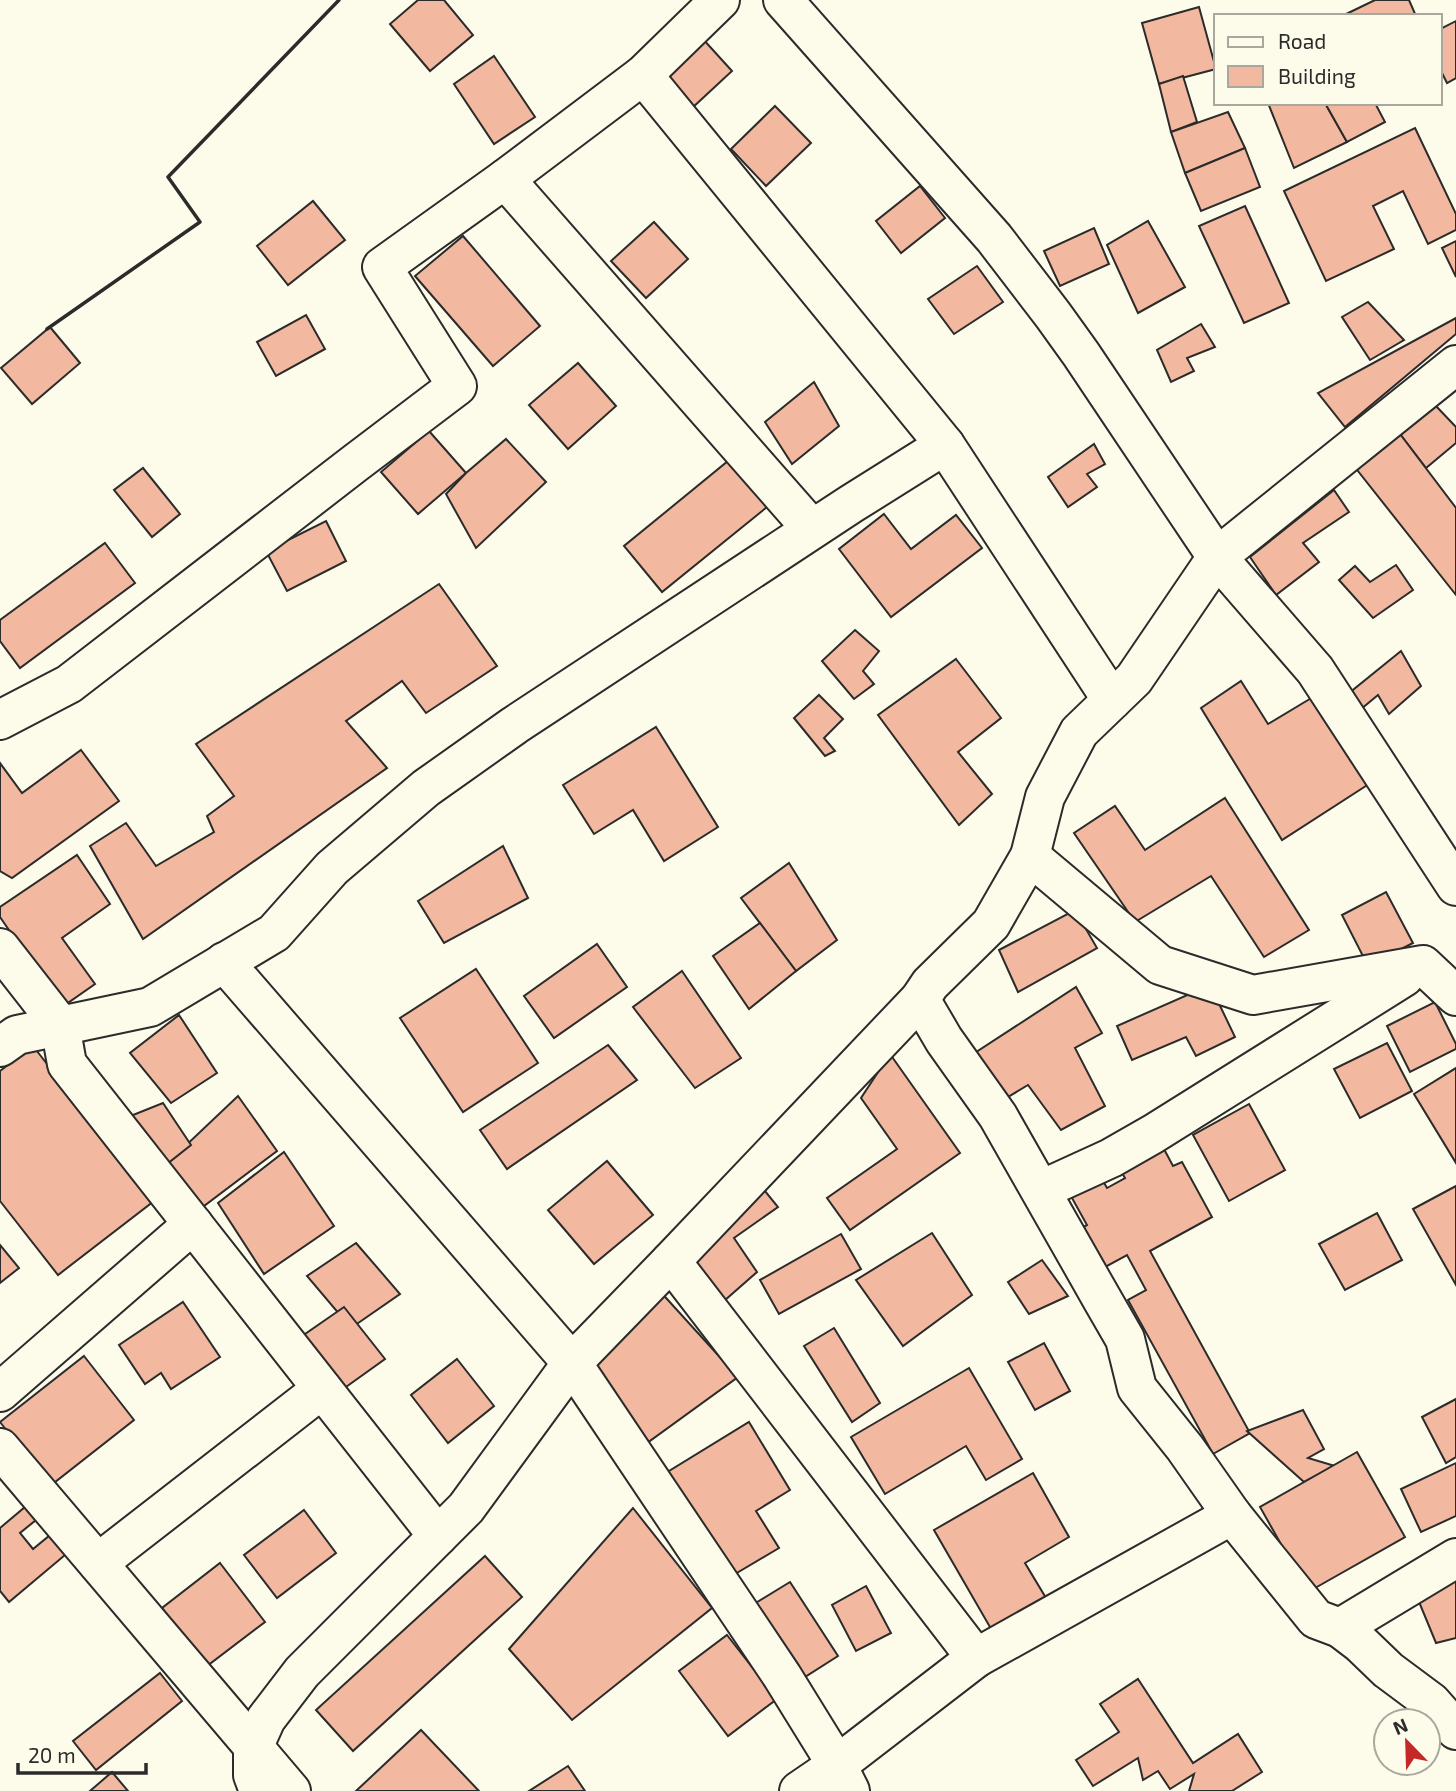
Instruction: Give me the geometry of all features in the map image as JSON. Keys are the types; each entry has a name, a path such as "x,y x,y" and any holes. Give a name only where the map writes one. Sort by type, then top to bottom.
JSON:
{"street":[{"path":"0,720 69,684 457,387 382,267 643,75 720,0"},
{"path":"783,0 994,238 1081,354 1217,557 1315,670 1456,886"},
{"path":"643,75 945,445 1112,700"},
{"path":"505,178 812,529"},
{"path":"259,1791 253,1775 253,1748 266,1719 302,1672 466,1508 572,1363 920,999 930,984 991,924 1030,856 1045,797 1079,732 1134,679 1217,557 1455,367"},
{"path":"0,1048 17,1035 150,1007 274,933 331,868 426,788 515,724 945,445"},
{"path":"1030,856 1160,965 1252,995 1440,963"},
{"path":"0,948 60,1025 66,1064 438,1536"},
{"path":"223,962 572,1363 782,1676 844,1778"},
{"path":"1440,963 1456,996"},
{"path":"1041,1190 1153,1134 1440,963"},
{"path":"920,999 944,1040 998,1116 1125,1339 1137,1388 1185,1448 1232,1515 1315,1619 1340,1628 1361,1644 1388,1670 1431,1702 1456,1730"},
{"path":"0,1392 193,1224"},
{"path":"671,1261 976,1658"},
{"path":"98,1563 322,1389"},
{"path":"0,1448 291,1791"},
{"path":"799,1791 844,1778 976,1658 1232,1515"},
{"path":"1340,1628 1456,1558"}],"building":[{"path":"418,0 444,0 473,35 430,71 390,24"},
{"path":"1375,0 1409,0 1415,14 1346,14"},
{"path":"1199,7 1214,70 1159,84 1142,23"},
{"path":"1456,21 1456,78 1447,83 1442,73 1442,28"},
{"path":"702,38 732,71 691,109 660,75"},
{"path":"494,56 535,117 494,144 454,84"},
{"path":"1183,76 1197,122 1171,132 1159,84"},
{"path":"1269,105 1326,105 1347,142 1294,168"},
{"path":"1326,105 1376,105 1385,122 1347,142"},
{"path":"775,106 811,143 766,186 731,149"},
{"path":"1228,112 1245,148 1185,173 1171,132"},
{"path":"1415,128 1456,214 1456,230 1428,244 1403,191 1373,206 1394,249 1326,281 1284,191"},
{"path":"1245,148 1260,187 1201,211 1185,173"},
{"path":"920,186 945,218 901,253 876,221"},
{"path":"313,201 345,240 288,285 257,246"},
{"path":"1245,206 1289,303 1244,323 1199,226"},
{"path":"1148,221 1185,287 1138,313 1107,245"},
{"path":"654,222 688,259 646,298 611,261"},
{"path":"1094,228 1109,264 1060,286 1044,251"},
{"path":"463,236 540,326 493,366 415,276"},
{"path":"1456,241 1456,277 1442,248"},
{"path":"977,266 1003,302 954,334 928,299"},
{"path":"1368,302 1404,340 1370,360 1342,317"},
{"path":"306,315 325,349 276,376 257,342"},
{"path":"1456,318 1456,334 1345,427 1318,393"},
{"path":"1201,324 1215,347 1187,358 1194,371 1171,382 1157,350"},
{"path":"50,327 80,363 32,404 1,368"},
{"path":"578,363 616,406 568,449 529,405"},
{"path":"814,382 839,426 792,464 765,422"},
{"path":"1435,405 1456,427 1456,443 1426,468 1400,434"},
{"path":"429,431 466,473 418,514 381,472"},
{"path":"1400,434 1456,508 1456,595 1354,466"},
{"path":"506,439 546,482 476,548 446,494"},
{"path":"1094,444 1105,464 1087,474 1097,487 1068,507 1048,477"},
{"path":"728,461 767,507 662,592 624,546"},
{"path":"143,468 180,514 152,537 114,490"},
{"path":"1334,490 1349,512 1303,543 1319,562 1276,595 1250,557"},
{"path":"884,514 911,549 956,515 982,548 891,617 839,549"},
{"path":"326,521 346,561 287,591 266,551"},
{"path":"105,543 135,583 20,668 0,641 0,620"},
{"path":"1396,565 1413,590 1373,618 1339,580 1355,566 1370,582"},
{"path":"439,584 497,666 426,713 402,681 346,721 387,768 143,939 90,846 126,823 156,866 214,832 207,816 234,796 196,744"},
{"path":"855,630 879,651 863,671 874,684 854,699 822,661"},
{"path":"1401,651 1421,686 1389,714 1378,695 1355,714 1343,698"},
{"path":"956,659 1001,718 958,752 992,794 959,825 878,715"},
{"path":"1241,681 1268,724 1318,694 1372,782 1282,840 1201,708"},
{"path":"819,695 843,719 824,738 835,751 825,756 794,718"},
{"path":"656,727 718,827 664,861 633,810 594,834 563,785"},
{"path":"81,750 119,801 12,878 0,871 0,763 22,793"},
{"path":"1225,798 1309,930 1264,957 1211,876 1135,922 1074,833 1115,806 1145,850"},
{"path":"503,846 528,898 444,943 418,901"},
{"path":"77,855 110,904 62,938 95,984 62,1007 0,917 0,907"},
{"path":"789,863 837,940 796,971 741,898"},
{"path":"1386,892 1413,943 1368,966 1342,915"},
{"path":"1075,910 1097,948 1018,992 999,950"},
{"path":"760,923 796,971 749,1009 713,956"},
{"path":"597,944 627,987 554,1038 524,996"},
{"path":"476,969 538,1063 463,1112 400,1018"},
{"path":"682,971 741,1058 695,1088 633,1007"},
{"path":"1210,985 1235,1037 1196,1056 1186,1037 1132,1060 1117,1026"},
{"path":"1076,987 1102,1033 1075,1048 1105,1106 1061,1130 1028,1085 998,1103 967,1058"},
{"path":"1435,1002 1456,1049 1410,1072 1387,1026"},
{"path":"179,1015 217,1073 171,1103 130,1053"},
{"path":"1387,1043 1412,1091 1360,1118 1334,1069"},
{"path":"608,1045 637,1080 507,1169 480,1130"},
{"path":"33,1046 154,1201 58,1275 0,1201 0,1071"},
{"path":"890,1054 960,1153 850,1230 827,1198 897,1149 861,1098"},
{"path":"1456,1068 1456,1163 1414,1094"},
{"path":"238,1096 277,1151 196,1212 162,1168"},
{"path":"163,1103 191,1145 162,1168 128,1117"},
{"path":"1249,1104 1285,1170 1229,1201 1193,1135"},
{"path":"1157,1136 1173,1166 1182,1162 1212,1217 1150,1251 1250,1433 1213,1454 1128,1300 1146,1290 1127,1255 1096,1272 1074,1232 1087,1225 1067,1189 1098,1172 1107,1188 1125,1178 1114,1159"},
{"path":"284,1152 334,1226 264,1274 218,1203"},
{"path":"607,1161 653,1215 594,1264 548,1210"},
{"path":"756,1180 778,1207 734,1238 757,1272 716,1308 681,1259"},
{"path":"1456,1186 1456,1285 1413,1209"},
{"path":"1377,1213 1402,1260 1345,1290 1319,1244"},
{"path":"932,1233 972,1295 903,1346 856,1280"},
{"path":"841,1234 861,1269 779,1314 760,1280"},
{"path":"356,1243 400,1294 351,1328 307,1276"},
{"path":"0,1245 19,1268 0,1283"},
{"path":"1042,1260 1068,1296 1029,1314 1008,1282"},
{"path":"657,1288 738,1377 647,1443 584,1362"},
{"path":"183,1302 220,1357 171,1389 161,1373 145,1384 119,1345"},
{"path":"344,1307 385,1359 339,1392 295,1341"},
{"path":"834,1328 880,1403 852,1422 804,1346"},
{"path":"1044,1343 1070,1391 1035,1410 1008,1362"},
{"path":"84,1356 134,1420 50,1486 0,1422"},
{"path":"457,1359 494,1406 448,1443 411,1395"},
{"path":"969,1368 1022,1459 986,1480 966,1446 885,1494 851,1437"},
{"path":"1456,1399 1456,1457 1446,1463 1422,1417"},
{"path":"1303,1410 1324,1449 1308,1458 1335,1466 1304,1482 1247,1431"},
{"path":"749,1422 790,1490 756,1511 779,1548 730,1577 656,1479"},
{"path":"1357,1452 1405,1537 1308,1592 1260,1507"},
{"path":"1456,1463 1456,1516 1421,1532 1401,1489"},
{"path":"1033,1473 1069,1537 1025,1563 1049,1603 994,1634 934,1530"},
{"path":"25,1507 36,1520 20,1533 33,1549 55,1531 71,1550 9,1602 0,1591 0,1528"},
{"path":"633,1508 712,1608 572,1720 509,1649"},
{"path":"304,1510 336,1553 277,1598 244,1555"},
{"path":"485,1556 522,1597 353,1751 316,1710"},
{"path":"220,1563 265,1622 207,1666 162,1608"},
{"path":"1456,1580 1456,1638 1436,1643 1417,1597"},
{"path":"790,1582 838,1656 797,1682 749,1607"},
{"path":"866,1586 891,1633 856,1651 832,1605"},
{"path":"727,1635 777,1699 728,1736 679,1671"},
{"path":"160,1673 182,1701 96,1770 73,1741"},
{"path":"1138,1679 1193,1763 1238,1734 1262,1772 1232,1791 1189,1791 1194,1774 1170,1789 1158,1771 1143,1780 1138,1758 1093,1786 1076,1760 1119,1732 1100,1704"},
{"path":"421,1730 479,1791 356,1791"},
{"path":"568,1766 585,1791 529,1791"},
{"path":"112,1772 128,1791 90,1791"}],"wall":[{"path":"47,329 200,222 168,177 339,0"}]}
